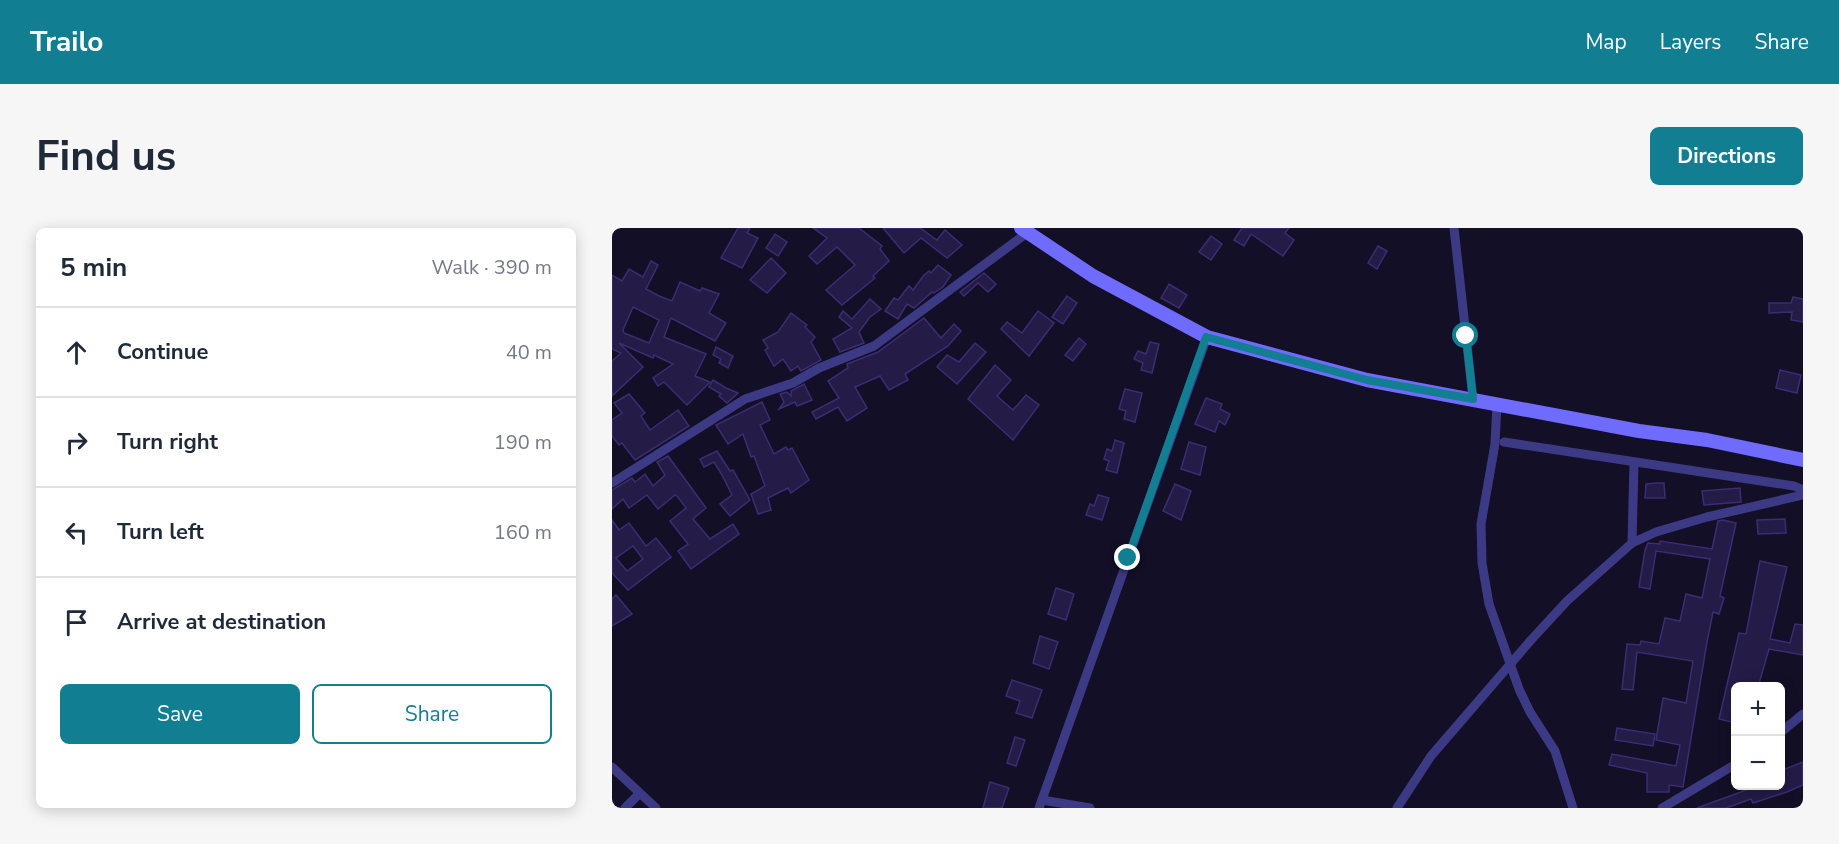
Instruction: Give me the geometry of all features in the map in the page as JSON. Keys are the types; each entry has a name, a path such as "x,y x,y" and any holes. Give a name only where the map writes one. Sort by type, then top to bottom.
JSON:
{"street":[{"path":"1454,228 1473,399"},
{"path":"612,483 714,421 745,399 793,383 819,368 874,346 1024,230 1093,276 1206,337 1367,380 1639,431 1707,440 1803,460"},
{"path":"1090,808 1041,804 1206,337"},
{"path":"1497,404 1495,444 1481,524 1482,563 1495,627 1509,665 1530,712 1555,751 1573,808"},
{"path":"1504,442 1634,464 1794,486 1803,493"},
{"path":"1632,543 1634,464"},
{"path":"1397,808 1431,756 1509,665 1566,601 1632,543 1656,532 1707,517 1803,493"},
{"path":"1785,729 1803,714"},
{"path":"612,767 656,808"},
{"path":"1662,808 1731,767"},
{"path":"625,808 639,794"}],"building":[{"path":"738,228 750,228 747,233 758,238 742,268 721,258"},
{"path":"813,228 859,228 882,246 880,249 889,261 873,276 875,278 842,305 826,290 855,265 837,247 817,264 809,256 827,238"},
{"path":"883,228 920,228 937,240 945,230 962,245 947,258 921,238 904,253"},
{"path":"1242,228 1289,228 1285,233 1294,240 1283,256 1251,234 1244,246 1234,240"},
{"path":"775,234 787,242 778,256 766,248"},
{"path":"1211,236 1222,244 1211,260 1199,252"},
{"path":"1378,246 1387,251 1377,269 1368,263"},
{"path":"771,258 786,273 767,293 750,280"},
{"path":"651,261 658,265 646,289 659,296 672,301 680,282 700,291 702,288 719,294 709,313 726,323 715,341 671,318 664,337 706,354 695,376 710,382 687,405 664,382 658,386 653,378 673,364 619,343 643,367 612,396 612,361 621,353 612,349 612,275 622,281 629,269 643,277","holes":["633,307 659,320 649,343 624,333 623,330"]},
{"path":"938,265 951,275 943,287 932,292 914,308 907,304 898,319 885,311 894,298 898,300 909,286 913,290 924,275 929,271 931,273"},
{"path":"984,273 996,284 988,292 978,283 964,296 960,292"},
{"path":"1169,284 1187,295 1179,308 1161,298"},
{"path":"1067,296 1077,303 1063,324 1052,317"},
{"path":"1793,297 1803,299 1803,322 1791,320 1792,312 1769,313 1769,303 1791,303"},
{"path":"870,299 881,309 870,317 859,332 864,343 840,352 833,339 852,328 839,317 843,311 852,319"},
{"path":"1038,311 1054,323 1029,356 1001,329 1007,322 1022,333"},
{"path":"791,313 807,325 805,327 815,337 811,342 821,360 801,371 798,366 791,371 783,359 774,366 765,350 768,348 763,340 778,332"},
{"path":"924,318 941,338 954,324 961,331 948,346 905,374 908,380 889,390 880,376 855,387 867,408 847,421 838,407 816,419 812,412 839,398 828,381 848,368 847,364 878,352"},
{"path":"1079,338 1086,344 1073,361 1065,355"},
{"path":"1150,342 1159,344 1152,373 1141,370 1143,363 1134,359 1138,351 1146,354"},
{"path":"975,343 986,352 957,384 937,367 947,355 959,362"},
{"path":"716,347 733,356 728,368 719,363 721,359 713,355"},
{"path":"995,365 1011,380 997,396 1013,410 1026,395 1039,405 1013,440 968,399"},
{"path":"1780,370 1801,375 1797,393 1776,388"},
{"path":"713,380 738,393 727,403 719,396 721,394 709,387"},
{"path":"804,384 812,400 797,406 795,402 779,409 784,402 780,394 787,392 791,396 791,391"},
{"path":"1125,389 1142,393 1135,422 1124,419 1126,411 1119,409"},
{"path":"629,394 645,413 641,416 650,430 678,410 689,426 635,460 622,443 619,445 612,436 612,420 622,413 614,403"},
{"path":"1206,398 1222,404 1220,409 1230,414 1225,425 1219,421 1215,432 1195,424"},
{"path":"762,402 770,420 760,425 774,454 786,447 788,450 792,448 809,480 791,493 788,488 768,498 771,510 758,514 751,494 765,486 754,456 751,457 743,434 728,444 716,425"},
{"path":"1115,440 1124,443 1117,473 1106,470 1109,461 1104,459 1107,449 1112,451"},
{"path":"1189,442 1206,447 1200,475 1181,469"},
{"path":"717,451 730,471 733,470 750,500 730,516 720,504 732,495 722,475 714,462 704,467 700,459"},
{"path":"668,456 706,508 693,519 710,539 733,524 739,534 691,569 678,551 688,544 670,521 686,508 678,497 675,495 658,509 647,495 629,508 623,499 612,509 612,490 632,478 635,482 645,474 653,486 665,475 657,462"},
{"path":"1664,483 1665,498 1645,498 1646,484"},
{"path":"1175,484 1191,491 1181,520 1163,511"},
{"path":"1740,488 1741,502 1704,505 1702,491"},
{"path":"1098,495 1109,498 1102,520 1086,515 1090,504 1094,506"},
{"path":"1785,519 1786,533 1758,534 1757,520"},
{"path":"612,520 619,530 629,523 646,546 656,538 671,557 628,590 612,573","holes":["633,546 643,559 627,571 616,558"]},
{"path":"1718,521 1736,523 1720,596 1724,598 1719,614 1713,612 1683,787 1669,785 1669,792 1647,792 1647,773 1609,765 1612,754 1676,766 1680,745 1656,740 1663,698 1686,703 1693,661 1637,652 1633,690 1622,689 1627,644 1640,645 1641,641 1659,644 1665,618 1680,621 1686,594 1702,598 1710,559 1656,551 1650,589 1639,587 1645,550 1648,543 1660,544 1660,541 1712,549"},
{"path":"1760,561 1787,567 1770,639 1790,643 1795,624 1803,625 1803,655 1769,649 1759,682 1731,682 1731,722 1719,719 1739,633 1746,634"},
{"path":"1056,588 1074,594 1066,620 1048,614"},
{"path":"616,595 632,614 612,626 612,599"},
{"path":"1040,636 1058,642 1049,669 1033,663"},
{"path":"1012,680 1042,690 1032,718 1016,713 1020,701 1006,696"},
{"path":"1617,728 1655,734 1653,746 1615,740"},
{"path":"1015,737 1025,740 1016,766 1007,763"},
{"path":"1803,762 1803,785 1753,803 1751,799 1726,808 1697,808 1746,790 1785,790 1785,769"},
{"path":"990,782 1009,788 1002,808 983,808"}],"route":[{"path":"1128,558 1206,337 1367,380 1473,399 1466,336"}]}
